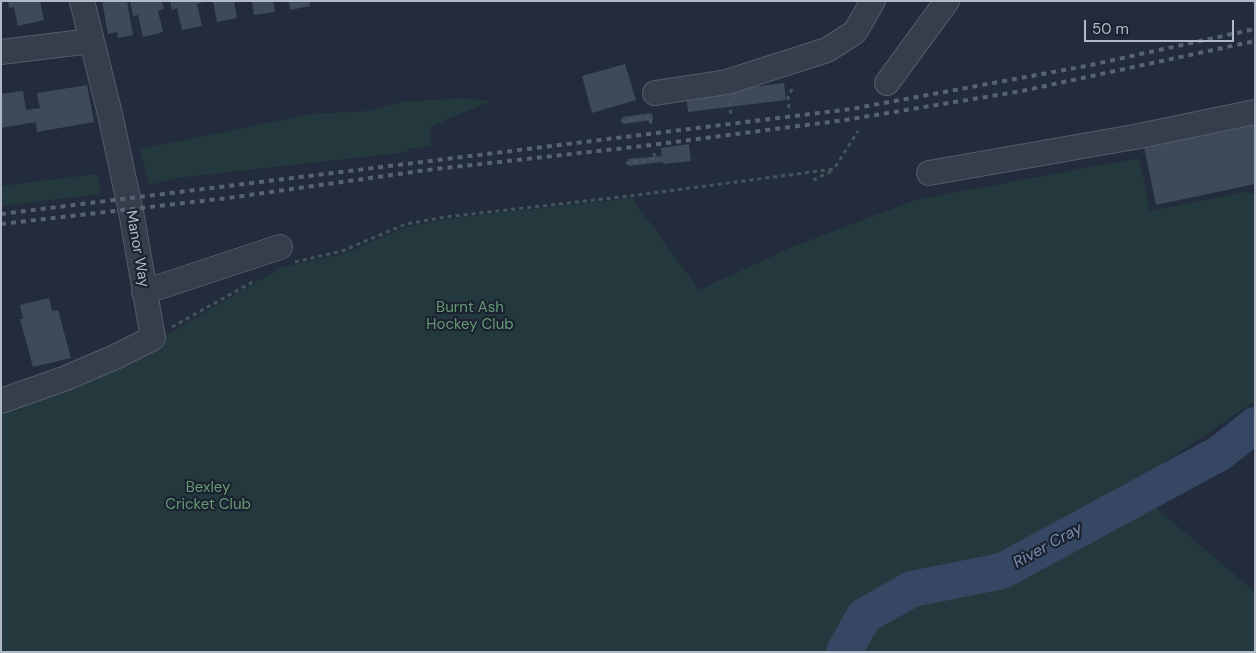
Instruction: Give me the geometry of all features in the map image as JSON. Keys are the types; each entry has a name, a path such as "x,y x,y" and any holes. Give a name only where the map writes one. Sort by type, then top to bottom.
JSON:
{"street":[{"name":"Manor Way","path":"82,1 125,184 153,338"},
{"path":"655,94 727,82 827,50 854,32 873,1"},
{"path":"887,83 947,1"},
{"path":"1,52 91,41"},
{"path":"929,173 1134,137 1255,112"},
{"path":"144,292 285,255"},
{"path":"1,401 66,378 116,357 153,338"}],"path":[{"path":"789,108 788,97 793,87"},
{"path":"620,121 650,118 651,126"},
{"path":"813,180 834,169 858,131"},
{"path":"626,163 656,160 654,153"},
{"path":"285,255 346,251 406,224 445,217 630,196 834,169"},
{"path":"153,338 256,280"}],"green space":[{"path":"462,98 491,101 430,127 431,146 407,149 408,152 177,178 149,185 140,149 312,114 369,111 401,102"},
{"path":"1139,158 1150,211 1245,192 1255,194 1255,401 1130,486 1255,592 1255,652 1,652 1,413 120,369 170,333 282,267 343,254 406,227 455,218 632,198 699,290 792,247 915,200"},
{"path":"97,174 101,194 1,206 1,186"}],"building":[{"path":"8,1 40,1 44,20 18,26 14,7 9,8"},
{"path":"102,1 127,1 133,35 118,38 117,32 108,34"},
{"path":"130,1 162,1 164,9 158,11 163,32 143,37 138,15 133,16"},
{"path":"170,1 206,1 197,4 202,26 182,30 177,8 172,10"},
{"path":"213,1 234,1 237,18 217,22"},
{"path":"252,1 273,1 275,12 254,15"},
{"path":"289,1 310,1 310,6 290,10"},
{"path":"625,64 636,100 592,113 582,76"},
{"path":"784,83 786,100 688,112 686,95"},
{"path":"87,85 94,122 37,132 36,122 1,128 1,94 23,91 26,110 40,108 37,93"},
{"path":"652,113 653,120 623,124 622,117"},
{"path":"1255,118 1255,184 1156,205 1143,142"},
{"path":"689,144 691,161 629,166 628,159 662,156 661,148"},
{"path":"49,298 52,311 58,310 71,358 33,367 20,319 23,319 20,305"}],"waterway":[{"name":"River Cray","path":"844,652 864,616 912,589 1002,571 1220,453 1255,425"}],"railway":[{"path":"1,214 851,109 1086,66 1255,29"},
{"path":"1,224 228,198 427,170 643,146 845,120 1022,91 1255,41"}],"park label":[{"name":"Burnt Ash Hockey Club","path":"470,316"},
{"name":"Bexley Cricket Club","path":"208,496"}]}
